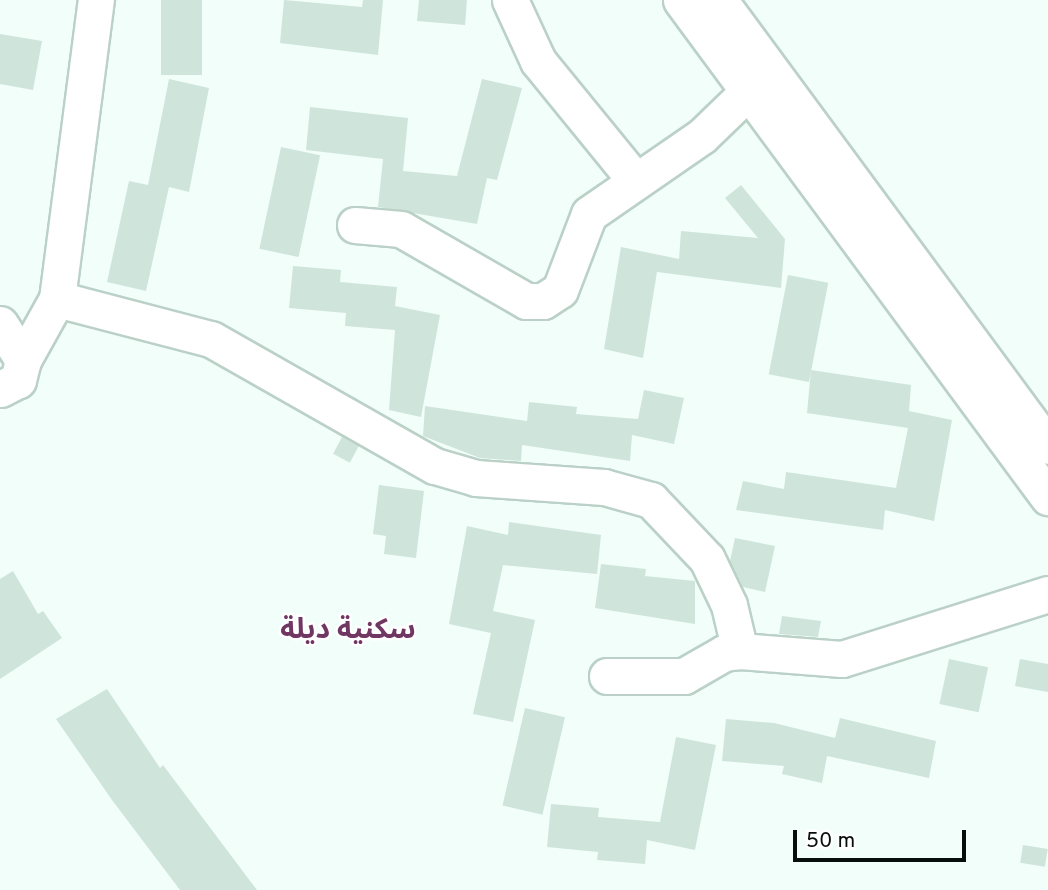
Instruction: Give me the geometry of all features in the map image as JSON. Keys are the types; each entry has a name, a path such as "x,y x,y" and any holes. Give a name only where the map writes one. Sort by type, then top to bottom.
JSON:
{"street":[{"path":"0,389 18,380 23,360 57,299 96,0"},
{"path":"510,0 538,61 636,181"},
{"path":"681,0 759,80 1048,446"},
{"path":"719,0 759,80 1048,497"},
{"path":"355,225 401,229 526,301 543,301 560,290 589,214 702,136 759,80"},
{"path":"57,299 211,339 435,466 476,478 604,487 651,500 707,559 729,605 740,651"},
{"path":"0,324 23,360"},
{"path":"607,676 684,676 724,653 740,651 842,659 1048,594"}],"building":[{"path":"161,0 202,0 202,75 161,75"},
{"path":"284,0 362,7 363,0 383,0 378,55 280,43"},
{"path":"419,0 467,0 465,25 417,21"},
{"path":"0,34 42,41 33,90 0,84"},
{"path":"169,79 209,88 189,192 169,187 146,291 107,282 129,181 148,185"},
{"path":"482,79 522,88 497,180 487,178 477,224 378,207 383,159 306,150 310,107 408,118 403,171 457,176"},
{"path":"281,147 320,155 299,257 259,249"},
{"path":"741,185 785,239 781,288 657,272 643,358 604,349 621,247 679,259 681,231 758,238 725,198"},
{"path":"293,266 341,270 340,282 397,287 395,306 440,315 421,417 389,410 395,330 345,326 346,313 289,308"},
{"path":"788,275 828,283 809,382 769,374"},
{"path":"811,370 911,385 909,411 952,420 934,521 885,510 883,530 736,510 743,481 784,489 786,472 896,488 908,428 807,413"},
{"path":"644,390 684,398 674,444 632,435 630,461 522,445 521,461 480,458 423,436 425,406 527,421 529,402 577,407 576,414 638,419"},
{"path":"342,437 359,446 350,463 333,454"},
{"path":"379,485 424,491 416,558 384,554 386,536 373,534"},
{"path":"509,522 601,535 597,574 503,565 493,611 535,620 513,722 473,714 491,633 449,624 467,526 508,535"},
{"path":"735,538 775,546 765,592 743,587 730,561"},
{"path":"601,564 646,569 645,576 695,581 695,624 595,608"},
{"path":"13,571 38,614 43,611 62,638 0,679 0,579"},
{"path":"782,616 821,621 818,637 779,634"},
{"path":"949,659 988,667 979,712 939,704"},
{"path":"1020,659 1048,664 1048,692 1015,686"},
{"path":"107,689 160,768 163,765 257,890 180,890 112,800 56,719"},
{"path":"525,708 565,717 542,815 503,805"},
{"path":"840,718 936,741 929,778 827,756 822,783 782,774 784,766 722,761 726,719 774,723 835,738"},
{"path":"676,737 716,745 695,850 647,840 645,864 597,860 598,852 547,847 551,804 599,808 598,817 660,822"},
{"path":"1023,845 1048,849 1045,867 1020,863"}],"district":[{"name":"سكنية ديلة","path":"348,631"}]}
